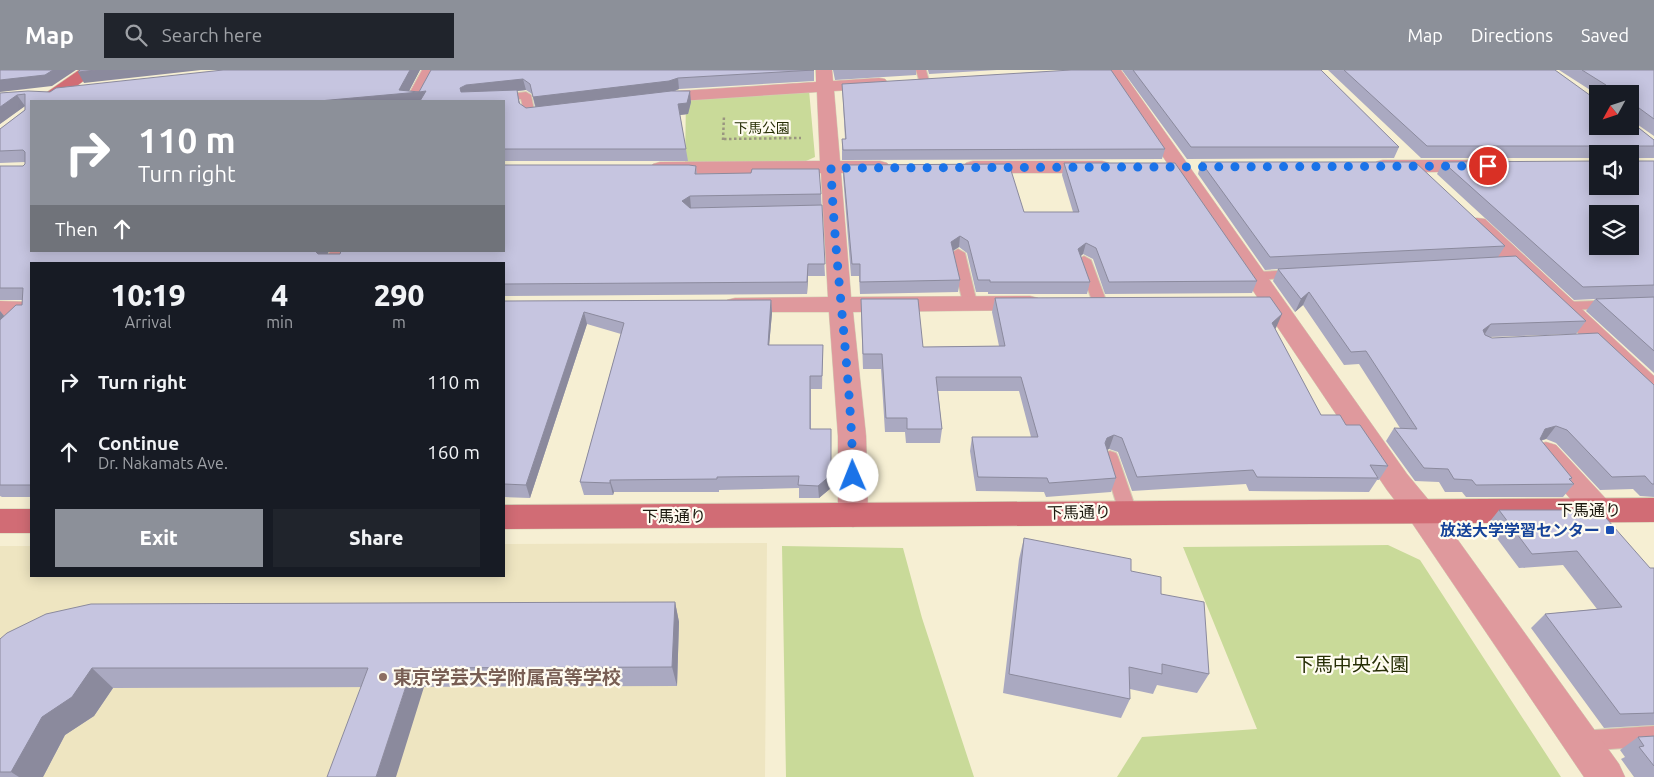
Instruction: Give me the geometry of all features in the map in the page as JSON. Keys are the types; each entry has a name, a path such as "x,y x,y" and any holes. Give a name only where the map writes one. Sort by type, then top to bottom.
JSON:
{"street":[{"path":"45,96 90,70"},
{"path":"415,100 430,70"},
{"path":"1060,73 1114,70 1256,276 1261,302 1421,512 1606,777"},
{"path":"674,97 724,93 825,78 901,82 923,75 944,80"},
{"path":"825,78 831,168 829,212 840,304 852,436 853,515"},
{"path":"45,96 94,89"},
{"path":"1394,145 1436,185"},
{"path":"1362,166 1492,166"},
{"path":"643,168 902,167"},
{"path":"952,167 1121,167"},
{"path":"1463,211 1509,264 1564,306 1590,340 1654,391"},
{"path":"712,305 1110,303"},
{"path":"1546,451 1597,509"},
{"name":"下馬通り","path":"505,517 1654,510"},
{"path":"0,521 30,521"}],"lane":[{"path":"478,100 526,95 529,114 557,111"},
{"path":"958,253 970,304"},
{"path":"1084,260 1110,303"},
{"path":"1256,276 1306,274"},
{"path":"1564,306 1654,303"},
{"path":"1110,457 1128,512"},
{"path":"1581,741 1654,736"}],"path":[{"path":"722,168 724,93"},
{"path":"724,139 829,137"}],"shaded area":[{"name":"東京学芸大学附属高等学校","path":"767,543 765,777 0,777 0,546 30,546 30,577 505,577 505,544"}],"green space":[{"name":"下馬公園","path":"809,90 815,157 806,161 685,164 686,98"},
{"name":"下馬中央公園","path":"1388,545 1420,560 1561,777 1117,777 1142,737 1257,729 1183,547"},
{"path":"782,546 903,548 922,618 974,777 786,777"}],"building":[{"path":"0,70 53,70 45,75 0,80"},
{"path":"80,70 96,70 78,72"},
{"path":"223,70 410,70 399,90 419,92 330,100 30,100 30,252 316,252 318,254 340,254 341,252 505,252 505,165 689,165 696,166 695,174 751,173 752,169 819,169 821,194 690,196 682,201 690,208 822,205 825,264 808,264 807,282 505,284 505,262 30,262 30,485 0,485 0,320 16,305 22,305 23,288 0,288 0,166 23,166 25,164 25,152 23,150 0,151 0,129 25,110 25,94 17,95 0,107 0,93 50,92 56,88"},
{"path":"431,70 814,70 678,78 669,81 533,97 530,84 523,79 466,85 460,88 461,92 517,90 519,103 526,108 671,91 690,91 687,103 678,104 686,149 505,149 505,100 421,100 426,91 419,92"},
{"path":"1071,70 1111,70 1165,149 843,150 842,139 846,139 842,84"},
{"path":"1133,70 1321,70 1399,147 1191,147"},
{"path":"1344,70 1555,70 1589,95 1589,135 1639,135 1639,128 1654,140 1654,146 1427,146"},
{"path":"1582,70 1654,70 1654,119 1639,108 1639,85 1606,85"},
{"path":"1589,161 1589,195 1639,195 1639,161 1654,161 1654,285 1583,287 1443,162"},
{"path":"1201,162 1415,162 1505,246 1270,257"},
{"path":"1064,163 1175,163 1257,281 1109,282 1096,248 1086,243 1078,249 1090,282 990,282 990,280 978,280 968,241 960,236 951,242 960,280 860,282 860,264 852,264 843,165 1009,164 1024,212 1079,212"},
{"path":"1516,256 1586,321 1491,324 1483,330 1485,335 1492,338 1598,333 1654,385 1654,484 1645,476 1612,477 1567,430 1556,426 1545,429 1540,439 1572,478 1569,479 1574,484 1476,485 1472,480 1454,479 1448,469 1424,468 1394,428 1417,429 1366,351 1351,352 1309,292 1301,299 1278,269"},
{"path":"1270,297 1282,314 1272,323 1321,415 1340,415 1346,425 1360,425 1388,466 1370,465 1378,478 1257,477 1253,470 1137,477 1122,438 1114,435 1107,438 1105,443 1116,478 1049,483 1047,478 978,477 972,437 1038,437 1021,377 936,377 942,429 907,429 907,418 886,418 882,354 863,354 861,299 918,299 923,347 1005,346 995,298"},
{"path":"1654,297 1654,351 1596,299"},
{"path":"771,300 768,345 823,345 822,376 810,376 810,429 831,429 831,475 818,486 798,485 799,476 610,480 610,483 580,482 624,323 584,312 526,485 505,484 505,301"},
{"path":"1499,510 1599,510 1650,568 1654,568 1654,713 1620,714 1545,614 1622,607 1577,551 1532,554"},
{"path":"1024,538 1131,559 1131,571 1161,577 1161,594 1204,602 1209,674 1162,664 1162,674 1129,667 1130,699 1009,674"},
{"path":"675,602 672,667 412,668 376,777 327,777 368,668 92,668 72,697 42,717 11,772 0,772 0,639 7,633 46,614 91,604"},
{"path":"1654,736 1654,766 1639,747 1644,746 1638,737"}],"place":[{"name":"放送大学学習センター","path":"1610,530"},
{"name":"東京学芸大学附属高等学校","path":"383,677"}],"route":[{"path":"853,476 852,436 840,304 831,168 1488,166"}]}
